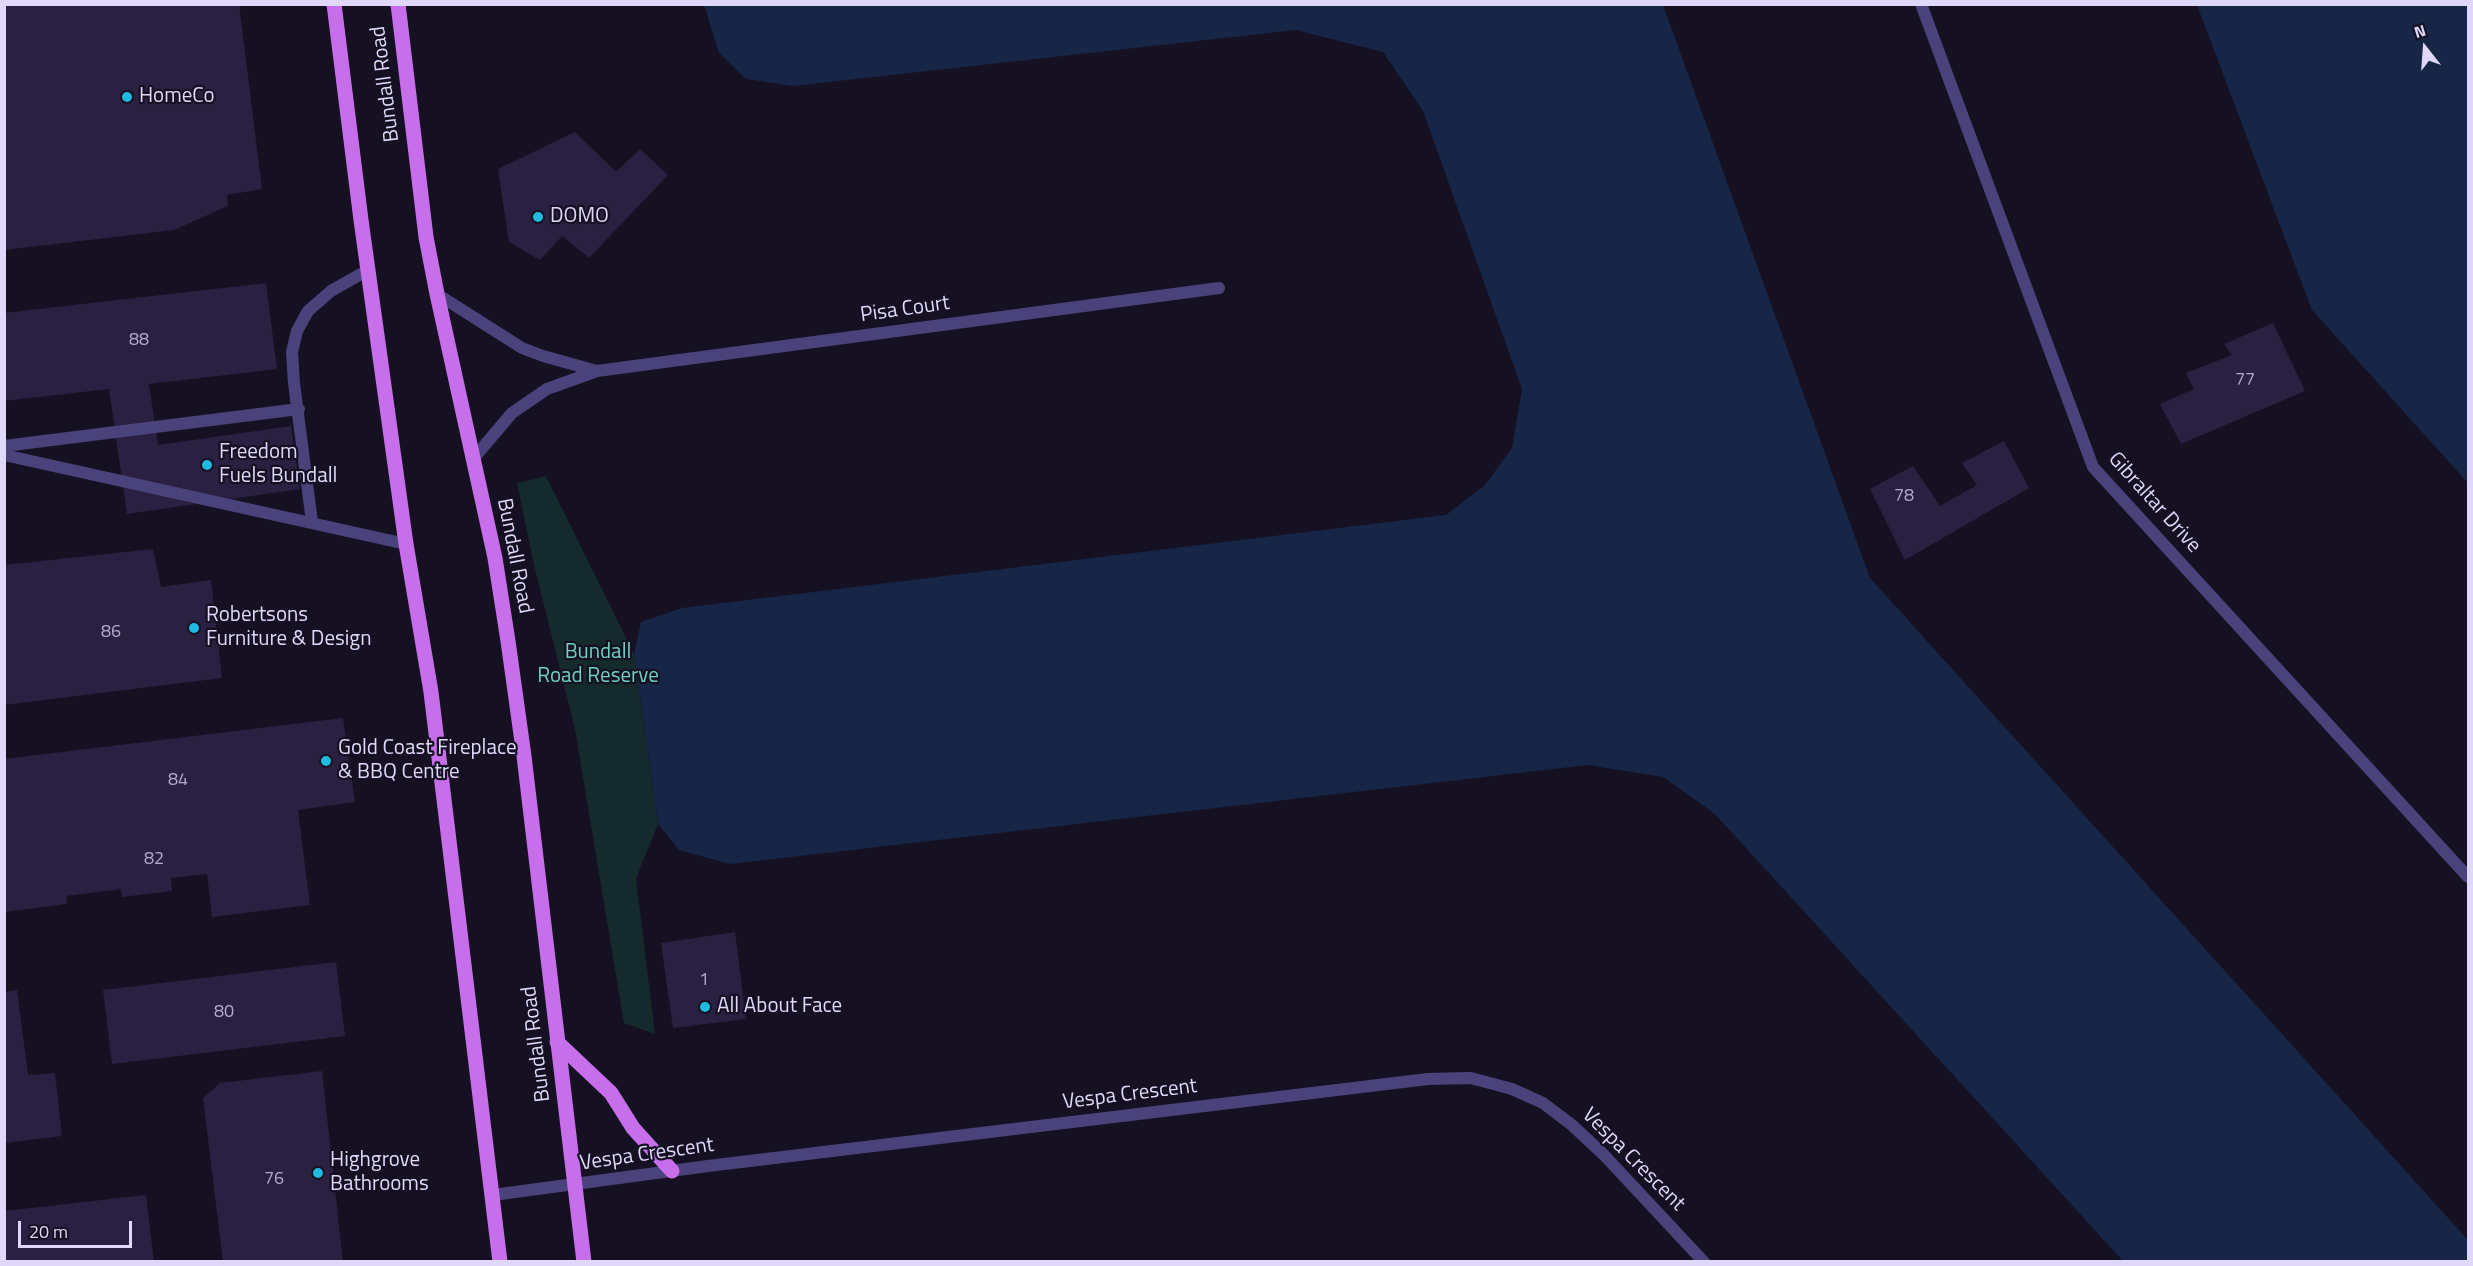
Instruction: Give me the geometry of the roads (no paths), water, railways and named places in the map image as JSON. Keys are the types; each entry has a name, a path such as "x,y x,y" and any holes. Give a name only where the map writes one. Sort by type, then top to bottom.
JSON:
{"main road":[{"name":"Bundall Road","path":"334,4 406,544 431,692 500,1262"},
{"name":"Bundall Road","path":"398,4 425,227 437,294 495,558 508,641 524,756 584,1262"},
{"path":"558,1042 611,1093 633,1128 672,1171"}],"street":[{"name":"Gibraltar Drive","path":"1921,4 2093,467 2469,877"},
{"path":"312,522 292,352 297,331 308,311 331,291 368,270"},
{"name":"Pisa Court","path":"473,459 512,412 547,389 597,372 1219,288"},
{"name":"Pisa Court","path":"437,294 522,348 597,372"},
{"path":"4,446 299,409"},
{"path":"4,455 406,544"},
{"name":"Vespa Crescent","path":"493,1195 1428,1079 1471,1078 1512,1089 1543,1103 1572,1125 1604,1155 1704,1262"}],"water":[{"path":"704,5 1663,5 1870,578 2468,1240 2468,1261 2123,1261 1715,814 1663,777 1588,765 730,864 679,850 658,824 634,654 641,622 682,608 1446,515 1485,485 1512,448 1522,389 1423,111 1383,52 1296,30 793,86 746,79 719,53"},
{"path":"2197,5 2468,5 2468,483 2312,310"}],"place":[{"name":"HomeCo","path":"127,97"},
{"name":"DOMO","path":"538,217"},
{"name":"Freedom Fuels Bundall","path":"207,465"},
{"name":"Robertsons Furniture & Design","path":"194,628"},
{"name":"Gold Coast Fireplace & BBQ Centre","path":"326,761"},
{"name":"All About Face","path":"705,1007"},
{"name":"Highgrove Bathrooms","path":"318,1173"}],"park label":[{"name":"Bundall Road Reserve","path":"598,665"}]}
